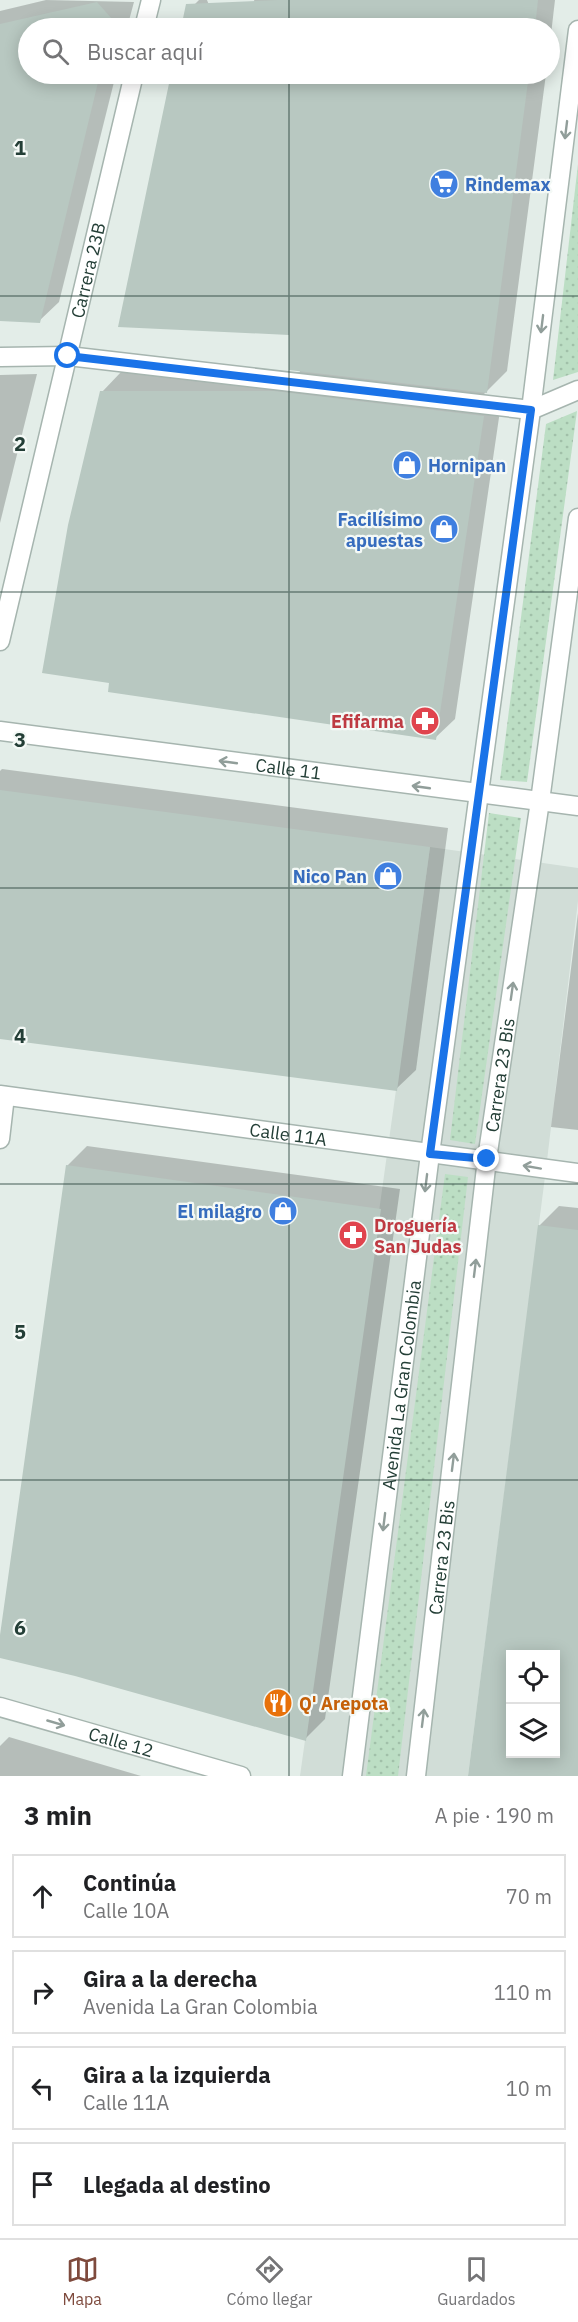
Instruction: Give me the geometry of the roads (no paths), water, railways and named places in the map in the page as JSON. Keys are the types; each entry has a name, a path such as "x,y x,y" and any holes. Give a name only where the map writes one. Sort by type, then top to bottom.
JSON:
{"street":[{"path":"146,18 151,0"},
{"name":"Avenida La Gran Colombia","path":"352,1776 430,1154 531,410 578,30"},
{"name":"Carrera 23B","path":"0,640 132,84"},
{"path":"0,357 68,356 531,410 578,390"},
{"name":"Carrera 23 Bis","path":"416,1776 487,1159 540,801 578,518"},
{"name":"Calle 11","path":"0,731 479,795 578,806"},
{"path":"0,1139 3,1096"},
{"name":"Calle 11A","path":"3,1096 578,1173"},
{"name":"Calle 12","path":"0,1707 241,1776"}],"place":[{"name":"Rindemax","path":"444,184"},
{"name":"Hornipan","path":"407,465"},
{"name":"Facilísimo apuestas","path":"444,529"},
{"name":"Efifarma","path":"425,721"},
{"name":"Nico Pan","path":"388,876"},
{"name":"El milagro","path":"283,1211"},
{"name":"Droguería San Judas","path":"353,1235"},
{"name":"Q' Arepota","path":"278,1703"}]}
